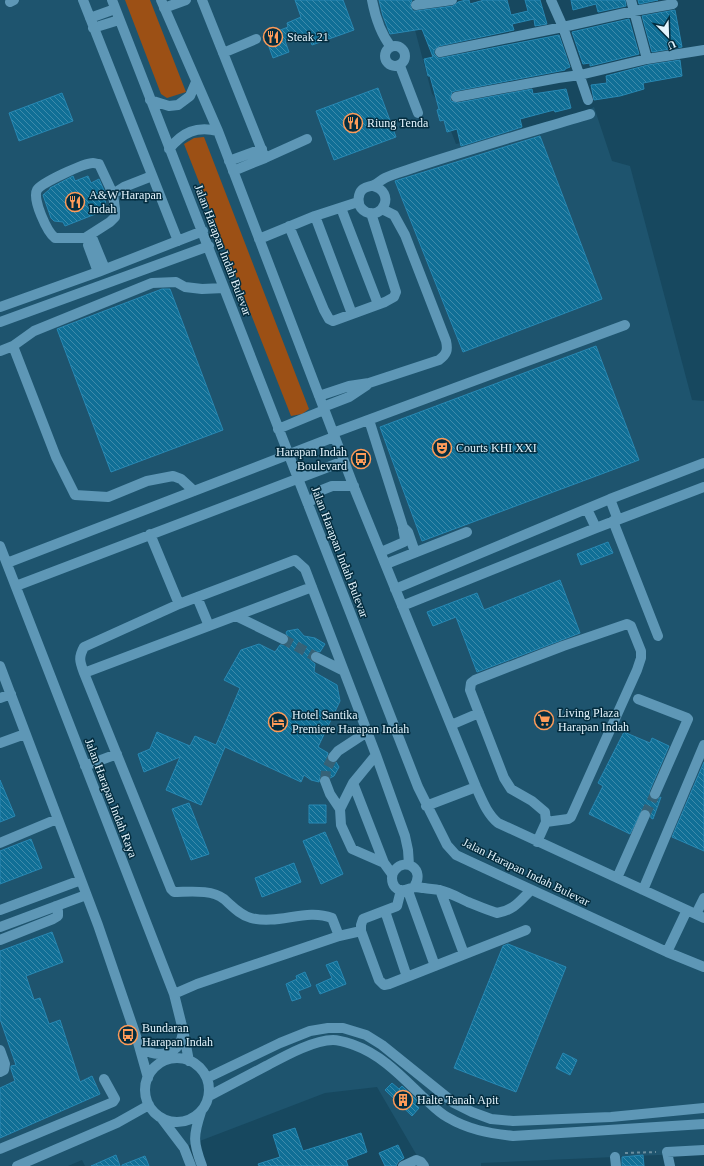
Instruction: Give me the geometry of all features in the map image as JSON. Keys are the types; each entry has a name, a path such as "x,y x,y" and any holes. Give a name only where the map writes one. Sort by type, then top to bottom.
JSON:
{"street":[{"path":"83,0 178,241"},
{"path":"186,0 162,4 218,131 344,461 476,786 492,818 498,823 537,842 643,890 693,915"},
{"path":"202,0 264,154"},
{"path":"372,0 373,8 384,39 391,47"},
{"path":"416,5 452,0"},
{"path":"551,0 563,27 588,100"},
{"path":"630,0 647,59"},
{"path":"440,52 673,4"},
{"path":"90,18 114,5"},
{"name":"Jalan Harapan Indah Bulevar","path":"114,5 288,456 426,806 447,845 456,855 704,967"},
{"path":"93,28 119,20"},
{"path":"223,53 256,39"},
{"path":"399,46 405,52 405,59 400,66 392,66 386,61 386,53 391,47 399,46"},
{"path":"456,97 580,75 647,59 704,50"},
{"path":"400,66 418,113"},
{"path":"150,100 169,106 178,105 190,96 196,82"},
{"path":"373,186 390,176 415,167 590,114"},
{"path":"169,149 178,138 191,131 206,129 218,131"},
{"path":"231,166 307,139"},
{"path":"93,162 98,164 113,194 115,217 88,237 55,238 50,234 35,196 37,190 41,186 60,175 93,162"},
{"path":"113,194 124,187 152,176"},
{"path":"367,186 379,187 384,192 386,198 382,209 371,213 365,212 358,202 359,195 367,186"},
{"path":"259,239 315,216 358,202"},
{"path":"341,208 378,304"},
{"path":"319,396 349,386 369,384 439,360 448,350 446,341 405,235 394,215 382,209"},
{"path":"290,226 324,310 329,319 333,321 394,297 396,292 371,213"},
{"path":"315,216 352,314"},
{"path":"0,307 101,271 202,231"},
{"path":"88,237 101,271"},
{"path":"0,322 208,246"},
{"path":"0,351 12,346 34,331 152,283 176,282 185,287 202,289 224,288"},
{"path":"6,563 288,456 369,420 625,325"},
{"path":"12,346 56,457 75,495 108,497 147,481 173,476 181,479 194,491"},
{"path":"278,429 349,397 369,384"},
{"path":"369,420 403,527 404,542 381,552"},
{"path":"16,586 344,461"},
{"path":"396,589 610,499 704,463"},
{"path":"308,504 322,490 332,486 354,486"},
{"path":"402,606 616,520 704,487"},
{"path":"610,499 616,520 635,567 658,636"},
{"path":"588,508 596,528"},
{"path":"403,527 408,532 415,552"},
{"path":"386,564 467,532"},
{"path":"150,534 179,604"},
{"name":"Jalan Harapan Indah Raya","path":"0,546 174,994 189,1061"},
{"path":"339,936 332,918 324,915 312,914 274,920 250,918 232,908 222,898 210,893 182,891 174,892 171,889 80,663 79,655 84,647 179,604 296,560 305,569 376,755 405,836 409,865"},
{"path":"84,673 312,588"},
{"path":"197,597 209,626"},
{"path":"236,616 283,638"},
{"path":"537,842 546,822 545,812 542,808 511,790 508,785 470,690 471,683 475,680 563,646 627,624 631,626 641,651 641,658 637,670 571,817 568,819 546,822"},
{"path":"316,657 344,671"},
{"path":"0,666 81,880 137,1039 148,1078 146,1092 149,1105 172,1131 184,1148 191,1166"},
{"path":"0,698 11,694"},
{"path":"638,698 688,719 655,794"},
{"path":"451,725 479,713"},
{"path":"333,757 338,751 367,732"},
{"path":"0,744 25,734"},
{"path":"643,890 704,745"},
{"path":"85,766 117,754"},
{"path":"340,810 353,783 376,755"},
{"path":"325,781 330,794 340,810 341,825 352,849 384,863"},
{"path":"353,783 384,863 392,874"},
{"path":"426,806 476,786"},
{"path":"617,878 645,815"},
{"path":"0,842 57,819"},
{"path":"526,930 384,985 378,980 361,931 361,925 363,919 397,906 408,889 418,882 418,874 415,868 402,864 396,868 392,874 392,880 395,887 408,889 440,890 497,913 507,912 516,906 531,890"},
{"path":"0,910 81,880"},
{"path":"408,889 435,966"},
{"path":"440,890 464,954"},
{"path":"0,927 86,895"},
{"path":"668,950 704,898"},
{"path":"0,940 58,916 56,906"},
{"path":"385,911 407,977"},
{"path":"174,994 197,984 339,936 361,931"},
{"path":"207,1078 280,1042 310,1031 328,1028 343,1028 366,1035 382,1045 454,1103 491,1119 513,1121 611,1117 704,1108"},
{"path":"137,1039 144,1049 152,1053 164,1054 173,1050 179,1045 183,1030"},
{"path":"209,1096 294,1052 320,1042 333,1040 350,1043 364,1048 388,1064 446,1117 484,1133 513,1136 704,1124"},
{"path":"0,1050 5,1064 4,1070 0,1072"},
{"path":"148,1078 156,1067 168,1060 176,1058 189,1061 200,1068 207,1078 209,1096 201,1112 195,1132 197,1153 202,1166"},
{"path":"0,1149 113,1102 115,1099 114,1095 104,1079"},
{"path":"16,1166 117,1123 149,1105"},
{"path":"159,1116 170,1121 184,1121 190,1120 201,1112"},
{"path":"670,1166 668,1152 704,1150"},
{"path":"402,1166 416,1160 421,1162 424,1166"}],"path":[{"path":"616,1162 618,1154 668,1152"}],"shaded area":[{"path":"0,0 407,0 432,94 441,105 456,144 581,114 594,107 612,161 630,166 692,400 704,401 704,1153 481,1163 481,1166 423,1166 377,1087 325,1093 184,1147 191,1166 85,1166 82,1160 68,1166 0,1166"},
{"path":"125,0 150,0 186,92 167,98 161,94"},
{"path":"204,137 309,409 302,414 291,416 184,144 194,138"}],"building":[{"path":"295,0 343,0 354,30 312,45 307,33 285,41 289,52 273,58 265,36 288,27 287,23 301,17"},
{"path":"379,0 412,0 410,6 413,11 416,11 453,6 458,2 466,0 469,0 470,4 484,0 507,0 511,15 528,11 525,0 540,0 547,24 535,26 534,19 512,24 514,30 439,46 434,50 434,54 438,58 441,58 559,35 570,67 565,70 455,91 452,92 450,98 451,101 457,103 532,89 533,94 566,89 571,108 555,112 554,110 520,119 522,127 461,146 457,129 447,132 444,120 440,121 437,110 439,109 424,59 433,57 422,29 390,34"},
{"path":"571,0 625,0 626,6 598,12 596,4 573,10"},
{"path":"638,0 658,0 639,4"},
{"path":"675,10 682,47 652,52 642,16"},
{"path":"629,19 639,54 590,66 590,63 583,64 572,32"},
{"path":"680,60 682,76 643,83 644,89 620,96 594,100 591,85 607,83 606,76 648,65"},
{"path":"378,88 396,137 334,160 316,111"},
{"path":"62,93 73,121 19,141 9,113"},
{"path":"540,136 602,299 463,352 395,181"},
{"name":"A&W Harapan Indah","path":"73,176 75,181 88,176 91,183 99,179 106,195 105,205 98,213 65,226 63,222 54,221 51,218 43,195 50,188"},
{"path":"162,289 170,289 223,430 111,472 57,329"},
{"path":"596,346 639,460 422,541 380,427"},
{"path":"608,542 613,553 581,565 577,554"},
{"path":"560,580 580,633 477,672 456,617 433,626 427,612 477,593 484,610"},
{"name":"Hotel Santika Premiere Harapan Indah","path":"298,629 304,636 315,638 325,644 320,652 312,652 310,658 315,664 314,672 337,685 340,701 318,747 328,753 327,756 329,762 336,762 339,767 334,776 330,778 323,775 320,777 319,782 311,780 304,775 301,782 225,747 201,805 166,790 180,757 144,772 138,754 150,749 157,732 190,746 195,736 216,745 240,688 224,680 241,650 259,644 275,652 280,645 284,645 289,642 289,638 286,633 287,631"},
{"path":"624,732 650,743 652,738 669,746 649,792 650,798 653,800 661,797 653,819 651,818 650,811 647,809 642,810 630,834 589,814 603,786 598,783"},
{"path":"704,762 704,851 672,837"},
{"path":"0,780 15,816 0,822"},
{"path":"189,803 209,854 191,860 172,809"},
{"path":"309,805 326,805 326,823 309,823"},
{"path":"325,832 343,874 321,884 303,841"},
{"path":"31,839 42,868 0,884 0,851"},
{"path":"294,863 301,882 262,897 255,878"},
{"path":"52,932 63,962 26,976 34,1000 40,998 49,1024 60,1020 80,1082 92,1076 100,1094 0,1138 0,1088 15,1081 11,1066 16,1065 0,1019 0,951"},
{"path":"508,944 566,967 516,1092 454,1068 503,946"},
{"path":"337,961 346,984 320,994 316,985 332,978 326,965"},
{"path":"305,972 311,986 298,991 301,998 292,1001 286,984 297,979 296,976"},
{"path":"563,1053 577,1060 570,1075 556,1068"},
{"name":"Halte Tanah Apit","path":"392,1083 399,1089 402,1086 419,1102 416,1105 419,1108 412,1116 385,1090"},
{"path":"295,1128 303,1151 361,1133 367,1152 346,1160 348,1166 259,1166 258,1164 280,1157 273,1135"},
{"path":"398,1145 404,1158 398,1162 396,1166 385,1166 379,1153"},
{"path":"116,1155 120,1166 91,1166"},
{"path":"643,1155 644,1166 622,1166 622,1157"},
{"path":"145,1156 149,1166 122,1166 122,1165"}],"tunnel":[{"path":"283,639 316,657"},
{"path":"325,781 326,770 333,757"},
{"path":"645,815 655,794"}],"place":[{"name":"Steak 21","path":"273,37"},
{"name":"Riung Tenda","path":"353,123"},
{"name":"A&W Harapan Indah","path":"75,202"},
{"name":"Courts KHI XXI","path":"442,448"},
{"name":"Harapan Indah Boulevard","path":"361,459"},
{"name":"Living Plaza Harapan Indah","path":"544,720"},
{"name":"Hotel Santika Premiere Harapan Indah","path":"278,722"},
{"name":"Bundaran Harapan Indah","path":"128,1035"},
{"name":"Halte Tanah Apit","path":"403,1100"}]}
